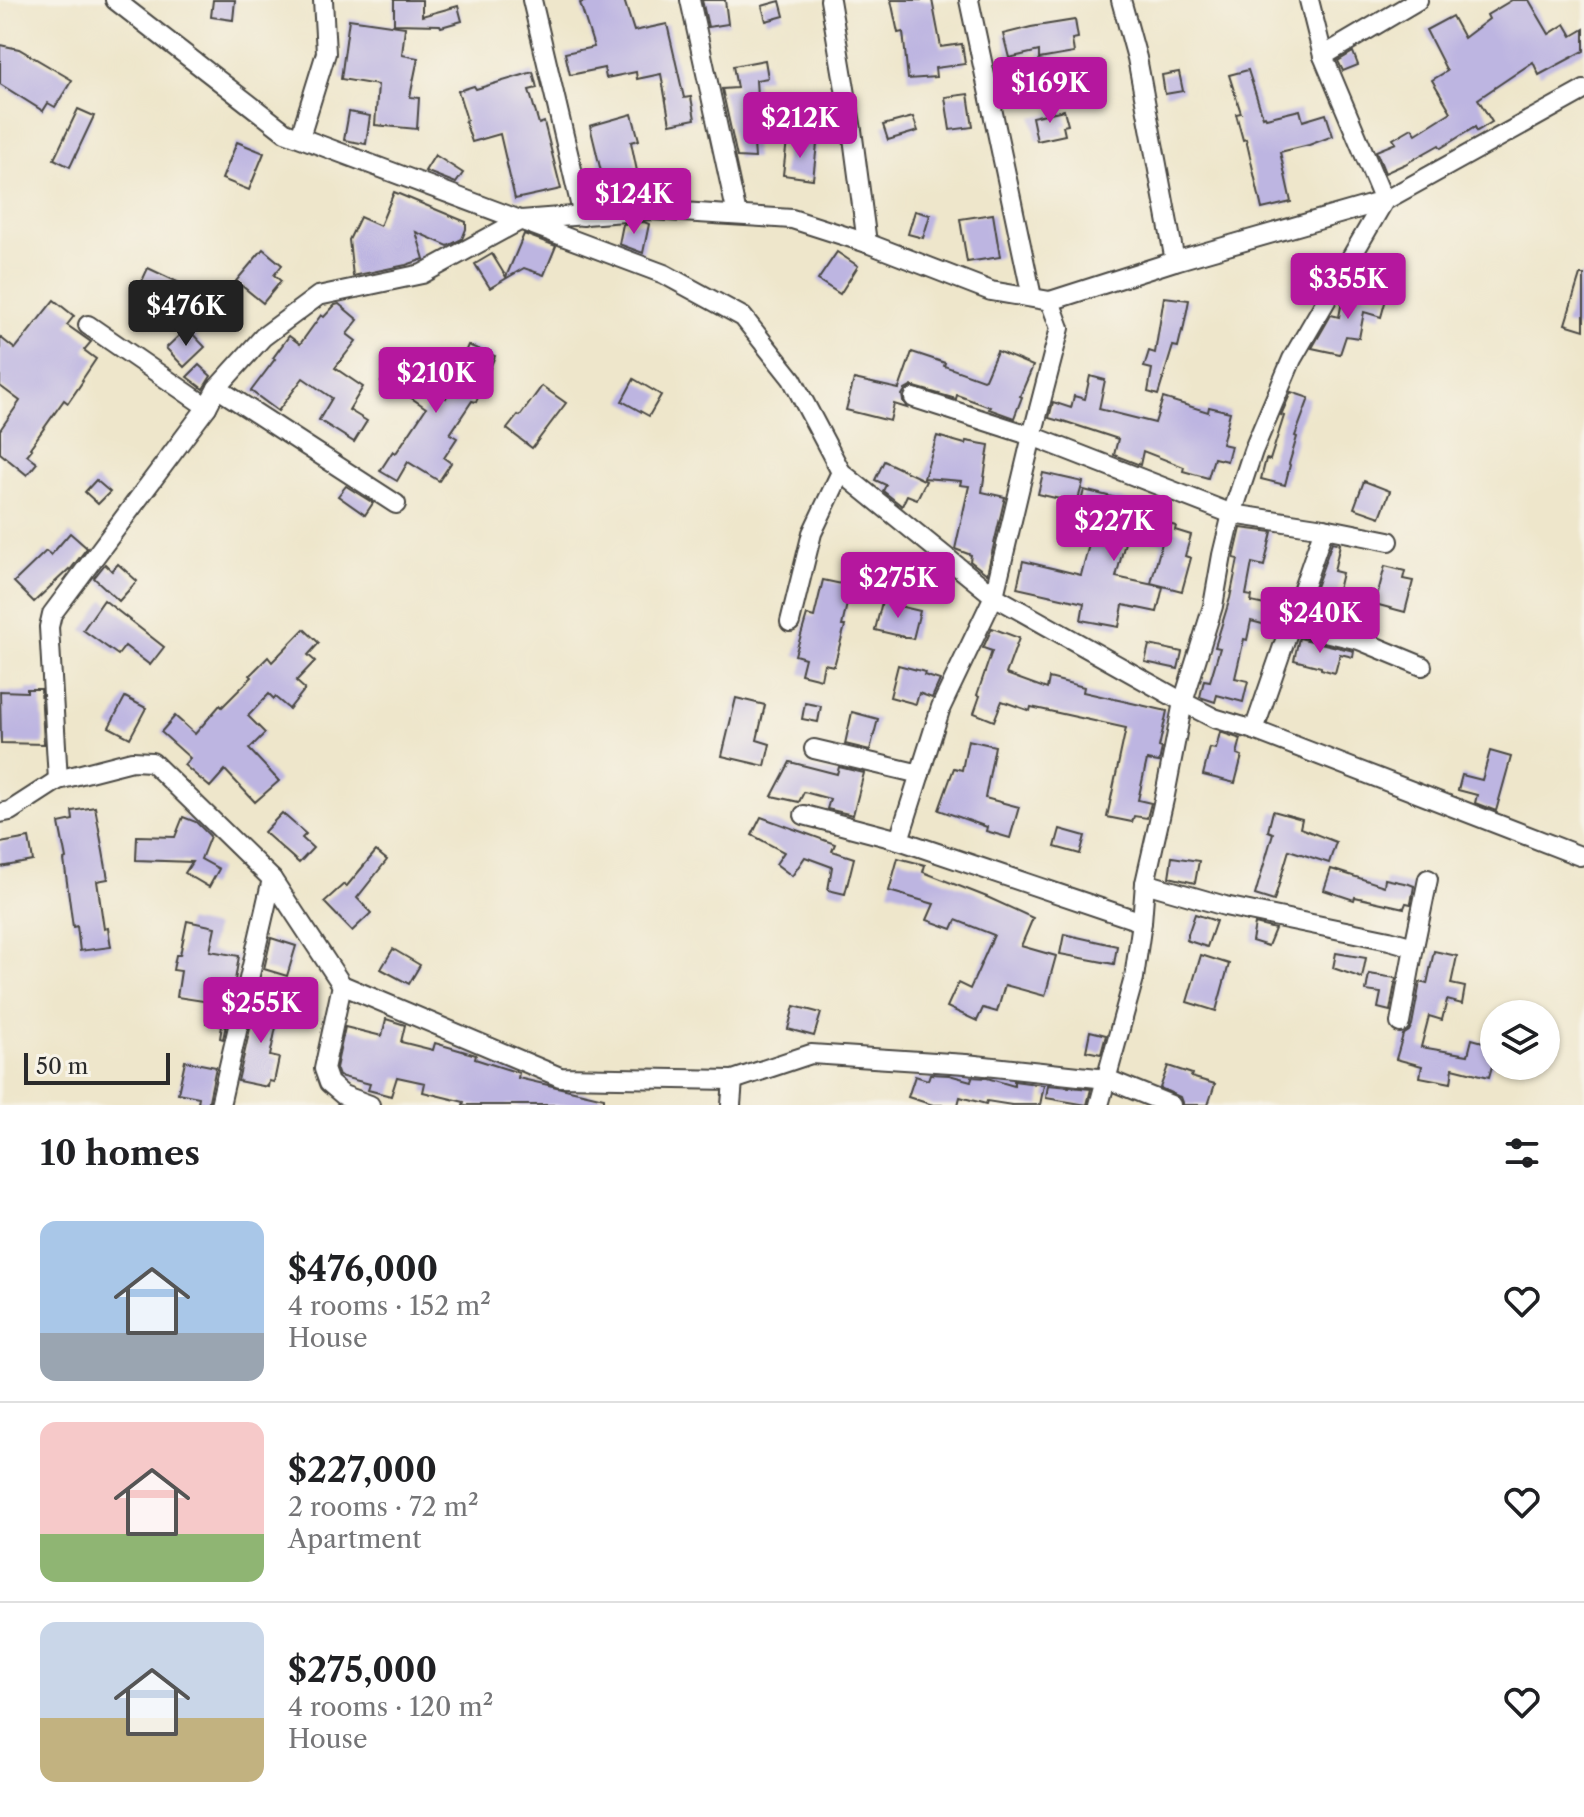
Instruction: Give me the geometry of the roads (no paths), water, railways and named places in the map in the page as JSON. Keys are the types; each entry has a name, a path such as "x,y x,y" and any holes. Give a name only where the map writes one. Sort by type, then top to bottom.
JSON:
{"street":[{"path":"115,0 285,132 664,274 743,317 792,379 841,472 994,596 1214,718 1254,730 1580,856"},
{"path":"300,137 326,53 323,0"},
{"path":"532,0 583,216"},
{"path":"690,0 737,215"},
{"path":"830,0 867,243"},
{"path":"899,840 941,707 994,596 1060,328 1041,299 969,0"},
{"path":"1121,0 1137,58 1175,261"},
{"path":"1309,0 1323,56 1384,201"},
{"path":"1323,56 1418,0"},
{"path":"58,780 49,627 52,614 207,407 217,388 263,337 318,296 422,274 521,220 650,210 792,219 867,243 991,291 1041,299 1384,201 1584,90"},
{"path":"1099,1105 1134,978 1145,883 1183,702 1213,606 1232,514 1253,451 1292,359 1384,201"},
{"path":"88,325 207,407"},
{"path":"217,388 396,504"},
{"path":"914,398 1032,436 1232,514 1389,541"},
{"path":"790,622 812,533 841,472"},
{"path":"1254,730 1324,528"},
{"path":"1290,624 1359,640 1422,666"},
{"path":"814,749 920,774"},
{"path":"0,813 10,811 58,780 132,761 152,762 272,879 342,985 560,1077 733,1080 811,1054 966,1064 1107,1079 1171,1105"},
{"path":"804,815 899,840 1142,922"},
{"path":"220,1105 272,879"},
{"path":"1400,1023 1428,879"},
{"path":"1145,883 1225,906 1414,947"},
{"path":"342,985 324,1069 329,1083 343,1095 370,1105"},
{"path":"731,1105 733,1080"}]}
